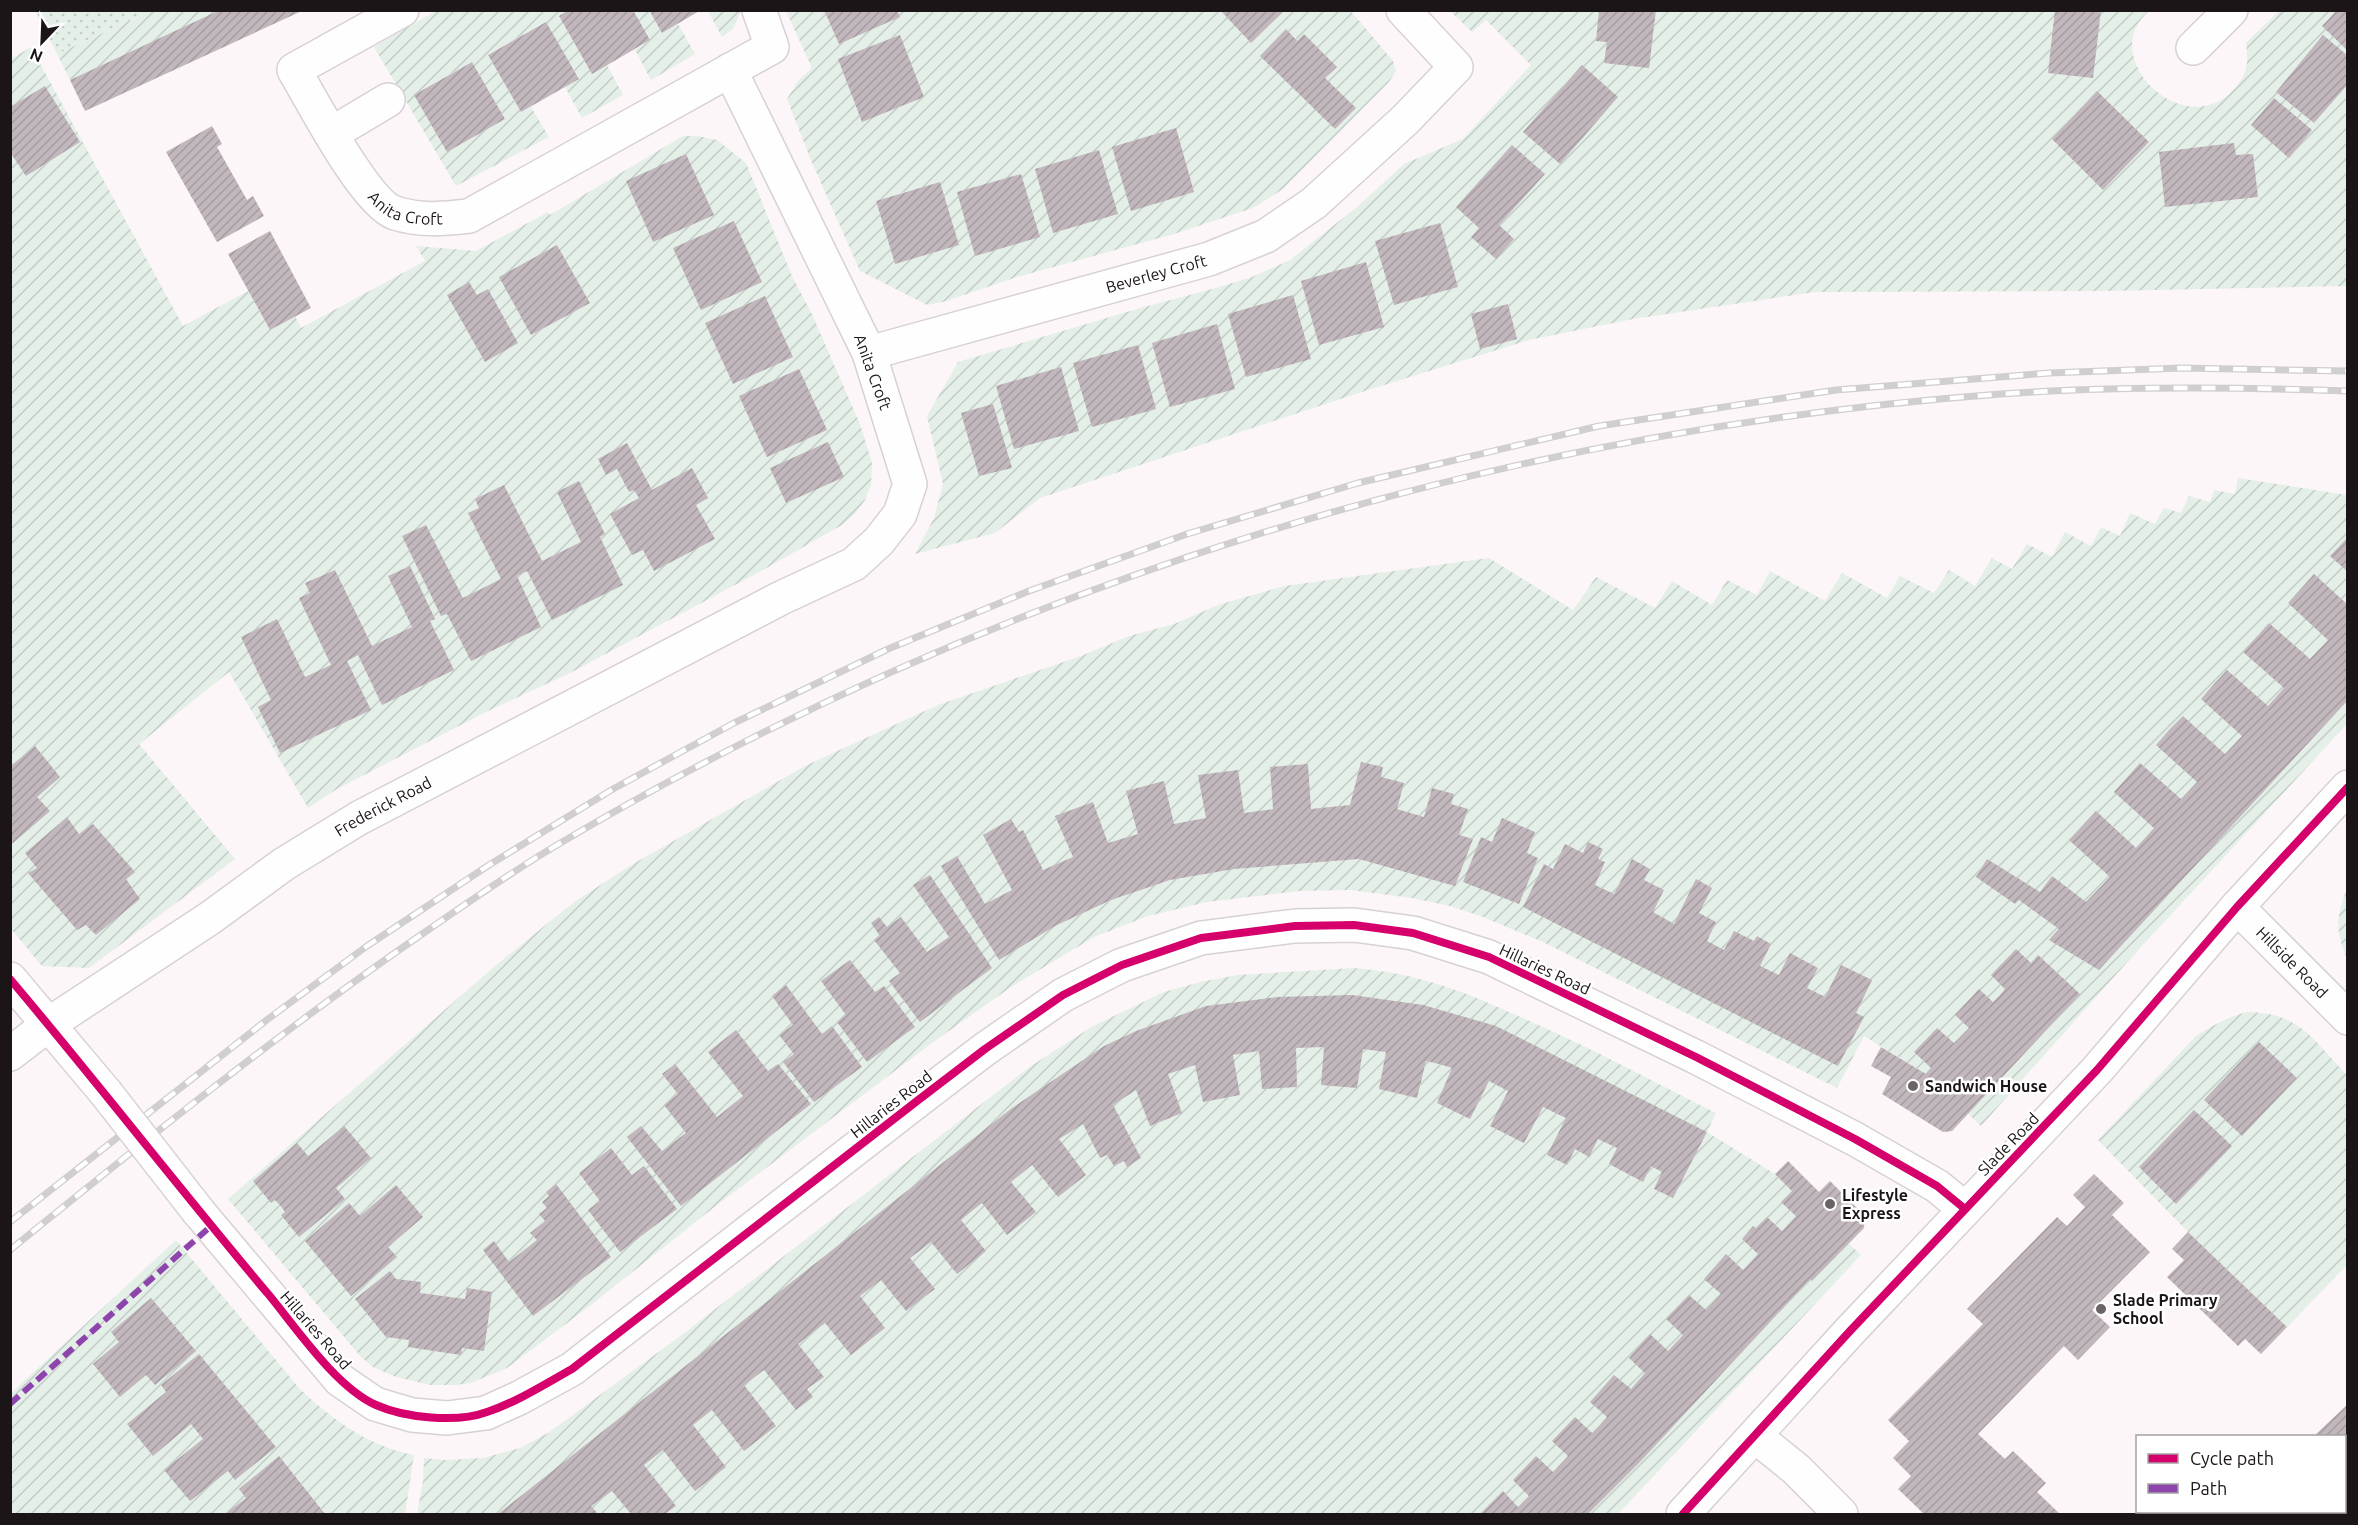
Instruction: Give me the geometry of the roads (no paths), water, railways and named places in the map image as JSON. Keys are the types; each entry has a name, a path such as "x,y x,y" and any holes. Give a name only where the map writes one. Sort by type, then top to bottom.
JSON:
{"street":[{"name":"Anita Croft","path":"402,10 294,70 362,184 392,212 430,220 469,216 772,47 759,10"},
{"name":"Beverley Croft","path":"869,353 1209,259 1266,236 1314,203 1405,120 1456,67 1403,10"},
{"path":"2193,48 2231,10"},
{"name":"Anita Croft","path":"730,70 869,353 910,484 900,514 879,542 854,564 781,598"},
{"path":"331,134 388,100"},
{"name":"Frederick Road","path":"10,1054 49,1024 210,918 284,864 359,818 781,598"},
{"name":"Slade Road","path":"1683,1515 1850,1331 2097,1070 2237,907 2348,787"},
{"name":"Hillside Road","path":"2237,907 2348,1018"},
{"name":"Hillaries Road","path":"10,979 106,1094 198,1211 340,1380 375,1404 412,1415 447,1418 486,1413 572,1369 985,1049 1063,995 1122,965 1201,938 1295,926 1354,925 1413,933 1489,957 1686,1052 1844,1134 1937,1186 1965,1209"},
{"path":"1755,1436 1796,1469 1841,1515"}],"railway":[{"path":"10,1222 268,1019 367,946 489,865 613,789 734,723 888,649 1029,591 1187,534 1358,483 1599,426 1836,390 2049,373 2182,368 2348,371"},
{"path":"10,1250 268,1045 460,908 557,845 724,752 896,670 1072,598 1253,536 1436,484 1623,444 1811,413 2001,394 2087,390 2174,388 2348,391"}],"place":[{"name":"Sandwich House","path":"1913,1086"},
{"name":"Lifestyle Express","path":"1830,1204"},
{"name":"Slade Primary School","path":"2101,1309"}]}
